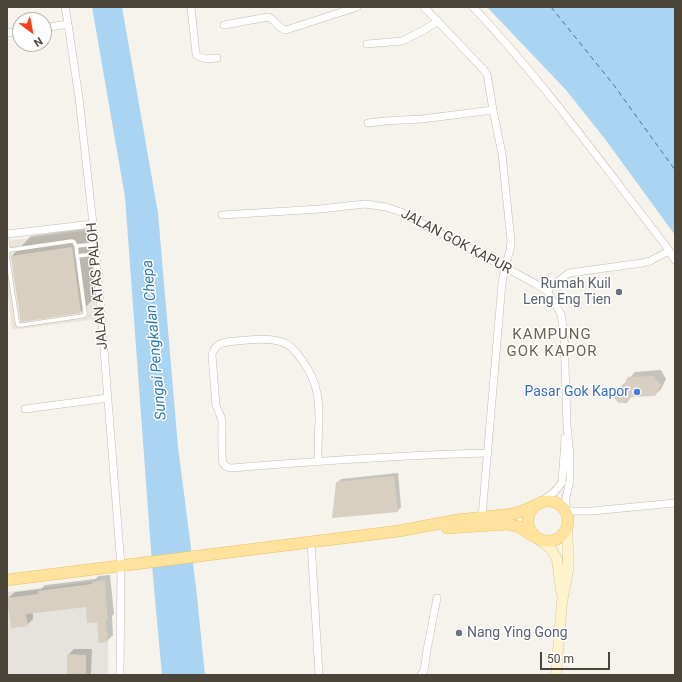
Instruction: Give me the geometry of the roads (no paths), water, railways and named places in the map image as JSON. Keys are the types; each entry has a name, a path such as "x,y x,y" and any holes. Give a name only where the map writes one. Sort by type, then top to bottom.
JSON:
{"main road":[{"path":"7,580 398,531 457,520 513,514 525,510 540,503 545,501 557,503 565,511 567,516 568,522 563,534 553,541 537,538 530,530 528,524 530,511 534,506 540,503"},
{"path":"398,531 503,524 519,527 551,549 557,559 562,602"},
{"path":"556,675 562,602 568,570 566,528"}],"street":[{"name":"JALAN ATAS PALOH","path":"65,7 80,105 95,244 108,398 121,566 120,675"},
{"path":"191,7 196,54 198,57 202,58 217,58"},
{"path":"224,25 268,17 274,19 280,28 286,30 358,7"},
{"path":"424,7 487,74 502,154 511,241 502,283 482,517"},
{"path":"473,7 495,30 547,92 675,260"},
{"path":"367,44 402,41 438,21"},
{"path":"52,27 68,24"},
{"path":"368,123 422,119 493,110"},
{"name":"JALAN GOK KAPUR","path":"222,215 320,209 365,204 386,207 401,212 547,291 561,314 564,333 567,426 570,456 570,481 566,497 565,511"},
{"path":"7,234 93,224"},
{"path":"547,291 569,273 642,263 650,261 669,251"},
{"path":"318,461 318,394 308,368 292,348 283,342 269,339 227,342 216,346 212,355 216,406 222,421 222,459 225,466 231,468 370,457 488,453"},
{"path":"25,408 108,398"},
{"name":"JALAN GOK KAPUR","path":"540,503 554,492 562,483 567,426"},
{"path":"565,511 592,511 675,503"},
{"path":"311,542 319,675"},
{"path":"421,675 424,671 437,598"}],"lane":[{"path":"7,241 9,250 7,254 18,325 75,318 85,315 78,256 74,242 70,241 9,250"},
{"path":"76,246 95,244"},
{"path":"78,256 95,254"}],"water":[{"name":"Sungai Pengkalan Chepa","path":"92,7 122,7 158,213 178,447 196,587 205,675 162,675 153,577 125,197"},
{"path":"487,7 675,7 675,235 605,139 566,90"}],"place":[{"name":"Rumah Kuil Leng Eng Tien","path":"619,292"},
{"name":"Pasar Gok Kapor","path":"637,392"},
{"name":"Nang Ying Gong","path":"459,633"}],"district":[{"name":"KAMPUNG GOK KAPOR","path":"552,344"}]}
